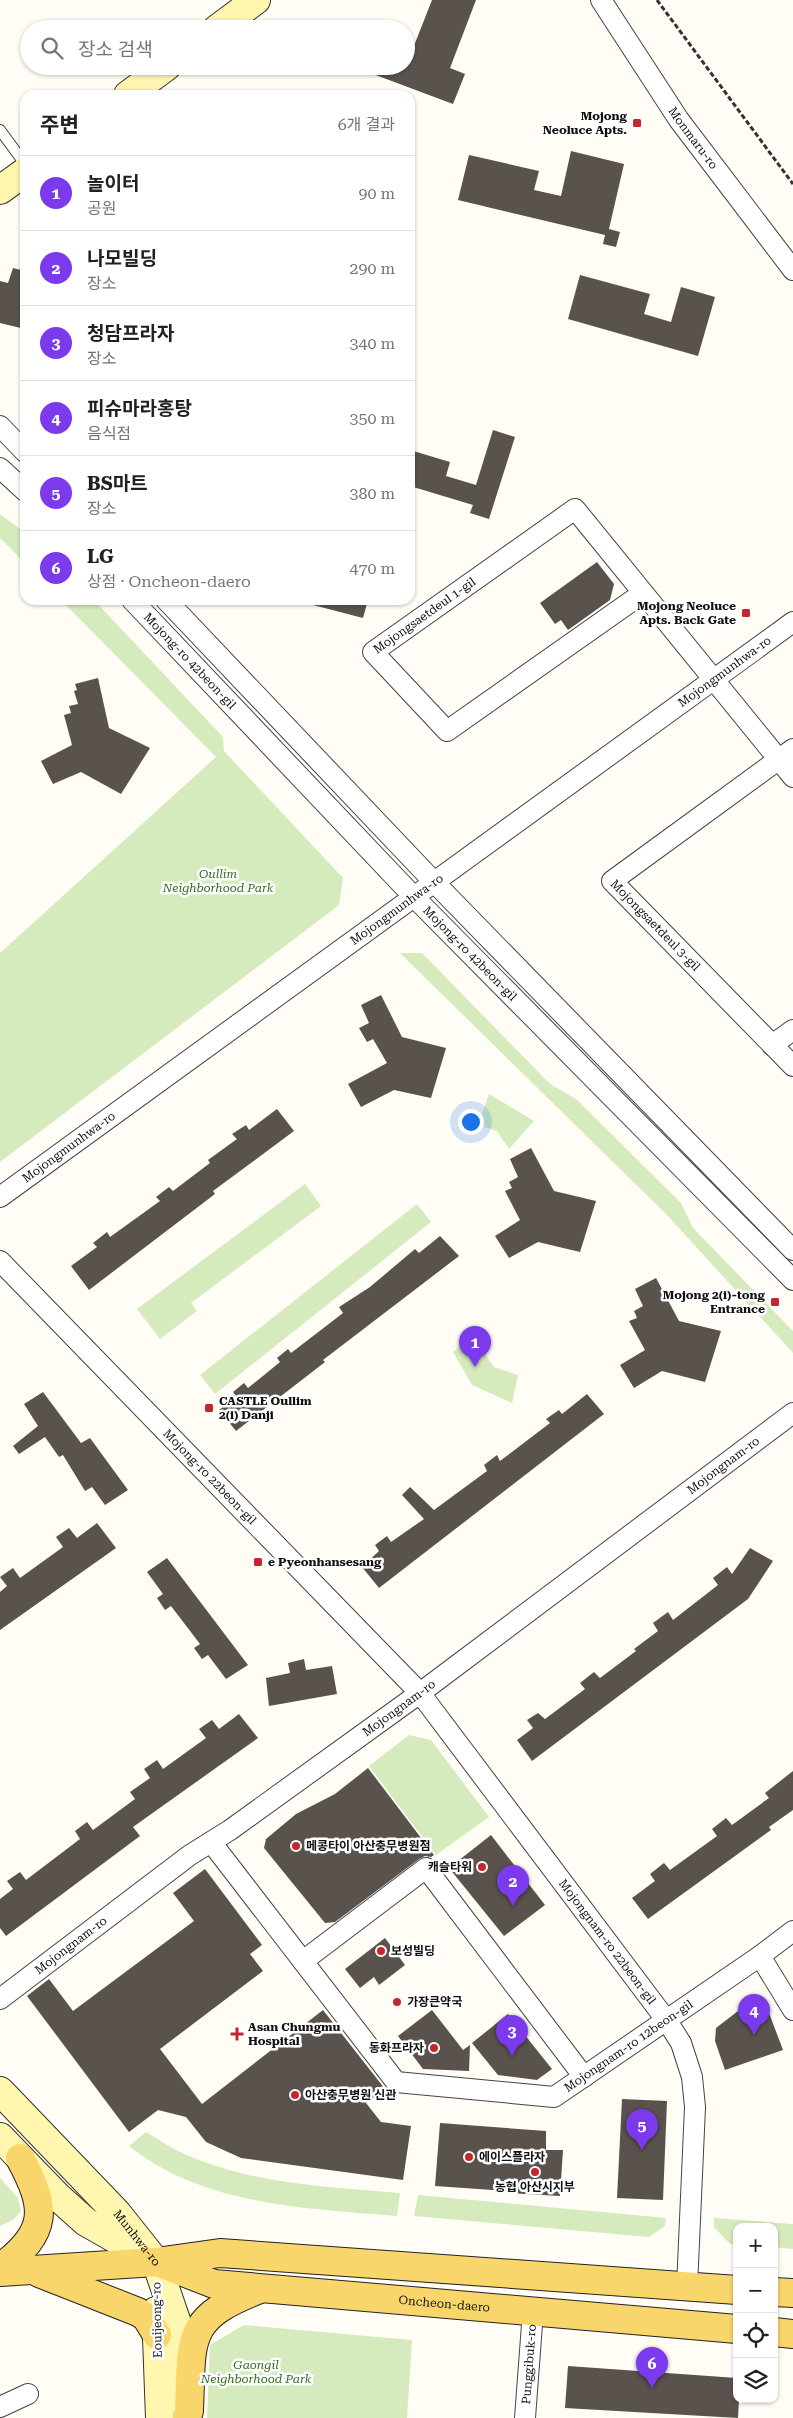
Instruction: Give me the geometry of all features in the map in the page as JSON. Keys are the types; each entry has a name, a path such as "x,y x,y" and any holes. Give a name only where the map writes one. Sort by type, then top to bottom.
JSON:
{"main road":[{"path":"229,20 256,0"},
{"path":"135,90 155,75"},
{"path":"0,190 20,176"},
{"name":"Munhwa-ro","path":"0,2092 117,2213 156,2262"},
{"name":"Munhwa-ro","path":"0,2137 86,2222 156,2262"},
{"path":"0,2270 18,2255 36,2232 40,2208 35,2185 20,2158"},
{"name":"Oncheon-daero","path":"0,2270 31,2270 156,2262 220,2253 733,2290"},
{"name":"Oncheon-daero","path":"156,2262 214,2284 733,2329"},
{"name":"Eouijeong-ro","path":"156,2262 160,2418"},
{"name":"Eouijeong-ro","path":"156,2262 177,2323 178,2418"},
{"path":"31,2270 138,2312 146,2317 157,2335"},
{"path":"187,2418 189,2412 191,2347 201,2324 216,2310 238,2298 263,2288"},
{"path":"778,2292 793,2293"},
{"path":"778,2332 793,2334"}],"street":[{"name":"Monmaru-ro","path":"600,0 679,120 793,270"},
{"path":"0,426 20,447"},
{"path":"0,468 20,486"},
{"name":"Mojongsaetdeul 1-gil","path":"643,593 447,731 373,652 575,509 643,593 713,681 786,754 793,777"},
{"name":"Mojong-ro 42beon-gil","path":"137,605 414,897 793,1280"},
{"name":"Mojong-ro 42beon-gil","path":"171,605 434,882 793,1250"},
{"name":"Mojongmunhwa-ro","path":"0,1197 793,622"},
{"name":"Mojongsaetdeul 3-gil","path":"786,754 612,881 793,1066"},
{"path":"772,1045 793,1030"},
{"name":"Mojong-ro 22beon-gil","path":"0,1262 420,1693"},
{"name":"Mojongnam-ro","path":"0,1999 190,1855 420,1693 793,1413"},
{"name":"Mojongnam-ro 22beon-gil","path":"420,1693 667,2021 681,2043 692,2077 695,2108 687,2287"},
{"name":"Mojongnam-ro 12beon-gil","path":"211,1842 396,2082 554,2098 667,2021 793,1931"},
{"path":"303,1961 426,1868 584,2077"},
{"path":"760,1956 793,2010"},
{"name":"Punggibuk-ro","path":"525,2418 533,2311"},
{"path":"0,2407 28,2394"}],"lane":[{"path":"0,130 20,157"}],"path":[{"path":"657,0 793,184"}],"green space":[{"path":"0,514 20,529 20,558 0,538"},
{"name":"Oullim Neighborhood Park","path":"66,605 99,605 223,737 224,751 343,878 339,905 0,1162 0,953 216,757"},
{"path":"400,953 422,953 550,1084 576,1099 681,1203 693,1228 793,1331 793,1353 666,1214"},
{"path":"489,1094 534,1121 509,1149 497,1131 478,1125"},
{"path":"305,1184 321,1206 191,1303 197,1311 160,1339 137,1309"},
{"path":"417,1204 431,1222 215,1394 200,1375"},
{"path":"472,1335 494,1367 518,1375 512,1403 472,1385 453,1352"},
{"path":"409,1735 431,1740 489,1817 436,1855 369,1766"},
{"path":"146,2132 182,2153 208,2163 262,2178 344,2189 400,2193 397,2216 292,2206 223,2192 190,2181 158,2166 129,2146"},
{"path":"0,2178 18,2198 21,2211 13,2220 0,2226"},
{"path":"418,2195 666,2218 665,2226 649,2237 414,2216"},
{"path":"714,2218 793,2224 793,2249 778,2247 778,2223 733,2223 733,2244 730,2244 714,2227"},
{"name":"Gaongil Neighborhood Park","path":"244,2325 412,2340 407,2418 207,2418 210,2345"}],"building":[{"path":"432,0 476,0 450,68 465,74 453,104 376,75 415,75 415,43"},
{"path":"571,151 624,164 609,229 620,232 616,247 603,244 605,235 458,200 469,155 539,171 534,190 561,196"},
{"path":"13,268 20,270 20,328 0,323 0,281 8,283"},
{"path":"580,275 650,294 644,314 671,322 681,287 715,297 698,356 568,319"},
{"path":"493,430 515,437 489,519 470,513 473,505 415,488 415,452 450,462 446,476 476,485"},
{"path":"597,562 614,584 610,600 568,630 561,620 555,624 540,603"},
{"path":"313,605 367,605 363,618"},
{"path":"98,678 109,728 150,748 121,794 81,772 53,784 41,761 72,745 64,715 71,713 69,706 78,704 74,691 77,690 75,684"},
{"path":"381,995 402,1037 446,1048 431,1098 394,1090 361,1107 348,1084 387,1063 373,1039 367,1042 359,1028 369,1023 361,1005"},
{"path":"277,1109 294,1131 213,1191 215,1194 89,1290 71,1266 97,1247 93,1243 107,1232 110,1237 160,1201 156,1197 169,1187 173,1191 210,1163 208,1160 237,1139 232,1134 246,1125 249,1130"},
{"path":"531,1148 554,1191 596,1201 580,1252 538,1242 509,1258 495,1236 520,1220 505,1191 512,1188 509,1182 518,1177 510,1159"},
{"path":"440,1236 459,1256 323,1360 325,1362 236,1431 219,1410 237,1397 233,1392 244,1383 248,1388 280,1362 277,1358 288,1349 291,1353 343,1313 339,1307 370,1287 415,1249 419,1253"},
{"path":"656,1278 679,1321 721,1331 705,1382 662,1371 634,1388 620,1365 645,1350 629,1321 637,1318 634,1311 643,1306 635,1289"},
{"path":"43,1392 81,1443 90,1438 128,1490 105,1505 92,1487 85,1491 63,1455 59,1457 45,1437 19,1454 13,1446 38,1426 24,1404"},
{"path":"587,1394 604,1414 379,1588 362,1567 379,1551 375,1545 387,1536 391,1542 424,1519 402,1495 410,1487 434,1510 487,1471 484,1465 497,1455 500,1461 550,1423 546,1419 559,1410 562,1414"},
{"path":"97,1523 116,1548 0,1630 0,1592 7,1586 0,1577 13,1568 20,1578 63,1547 56,1537 69,1528 77,1538"},
{"path":"750,1548 773,1561 748,1599 532,1761 517,1740 533,1728 527,1720 538,1713 545,1719 585,1689 580,1683 594,1672 600,1678 636,1651 634,1649 658,1631 653,1623 668,1612 673,1620 718,1585 713,1578 727,1567 732,1574"},
{"path":"167,1558 248,1665 226,1679 208,1655 202,1659 194,1648 200,1644 171,1606 165,1610 157,1598 163,1594 147,1572"},
{"path":"304,1659 306,1670 332,1666 337,1694 269,1706 266,1678 290,1673 288,1663"},
{"path":"239,1714 258,1738 133,1827 140,1836 6,1936 0,1928 0,1899 13,1889 7,1881 20,1872 26,1880 80,1839 75,1831 87,1822 93,1830 135,1799 130,1792 150,1778 144,1769 157,1760 163,1769 206,1738 199,1729 212,1720 219,1729"},
{"path":"368,1768 434,1855 419,1859 335,1922 325,1923 264,1848 266,1839 296,1814 335,1794"},
{"path":"793,1771 793,1810 769,1827 771,1830 648,1919 632,1898 655,1881 650,1874 664,1863 670,1870 717,1836 712,1829 726,1818 732,1825 769,1798 765,1793"},
{"path":"491,1835 545,1905 504,1936 449,1868"},
{"path":"205,1869 262,1945 250,1954 263,1971 160,2049 202,2104 323,2010 385,2089 366,2103 381,2122 411,2126 403,2180 241,2158 206,2142 186,2117 158,2110 129,2132 27,1996 49,1979 73,2011 194,1921 173,1893"},
{"name":"보성빌딩","path":"385,1938 405,1965 379,1985 374,1977 360,1988 345,1969"},
{"path":"751,2001 766,2005 783,2050 725,2070 715,2041 716,2028"},
{"name":"동화프라자","path":"432,2010 463,2050 470,2045 469,2071 423,2069 398,2036"},
{"path":"508,2014 552,2069 537,2080 498,2075 472,2043"},
{"path":"622,2099 667,2101 663,2200 617,2198"},
{"path":"440,2123 546,2131 546,2150 563,2150 560,2196 435,2186"},
{"path":"568,2366 733,2378 733,2403 739,2403 738,2418 565,2408"}],"place":[{"name":"Mojong Neoluce Apts.","path":"637,123"},
{"name":"Mojong Neoluce Apts. Back Gate","path":"746,613"},
{"name":"Mojong 2(i)-tong Entrance","path":"775,1302"},
{"name":"놀이터","path":"475,1367"},
{"name":"CASTLE Oullim 2(i) Danji","path":"209,1408"},
{"name":"e Pyeonhansesang","path":"258,1562"},
{"name":"메콩타이 아산충무병원점","path":"296,1846"},
{"name":"캐슬타워","path":"482,1867"},
{"name":"나모빌딩","path":"513,1906"},
{"name":"보성빌딩","path":"381,1951"},
{"name":"가장큰약국","path":"397,2002"},
{"name":"Asan Chungmu Hospital","path":"237,2034"},
{"name":"피슈마라홍탕","path":"754,2035"},
{"name":"동화프라자","path":"434,2048"},
{"name":"청담프라자","path":"512,2056"},
{"name":"아산충무병원 신관","path":"295,2095"},
{"name":"BS마트","path":"642,2150"},
{"name":"에이스플라자","path":"469,2157"},
{"name":"농협 아산시지부","path":"535,2172"},
{"name":"LG","path":"652,2388"}]}
